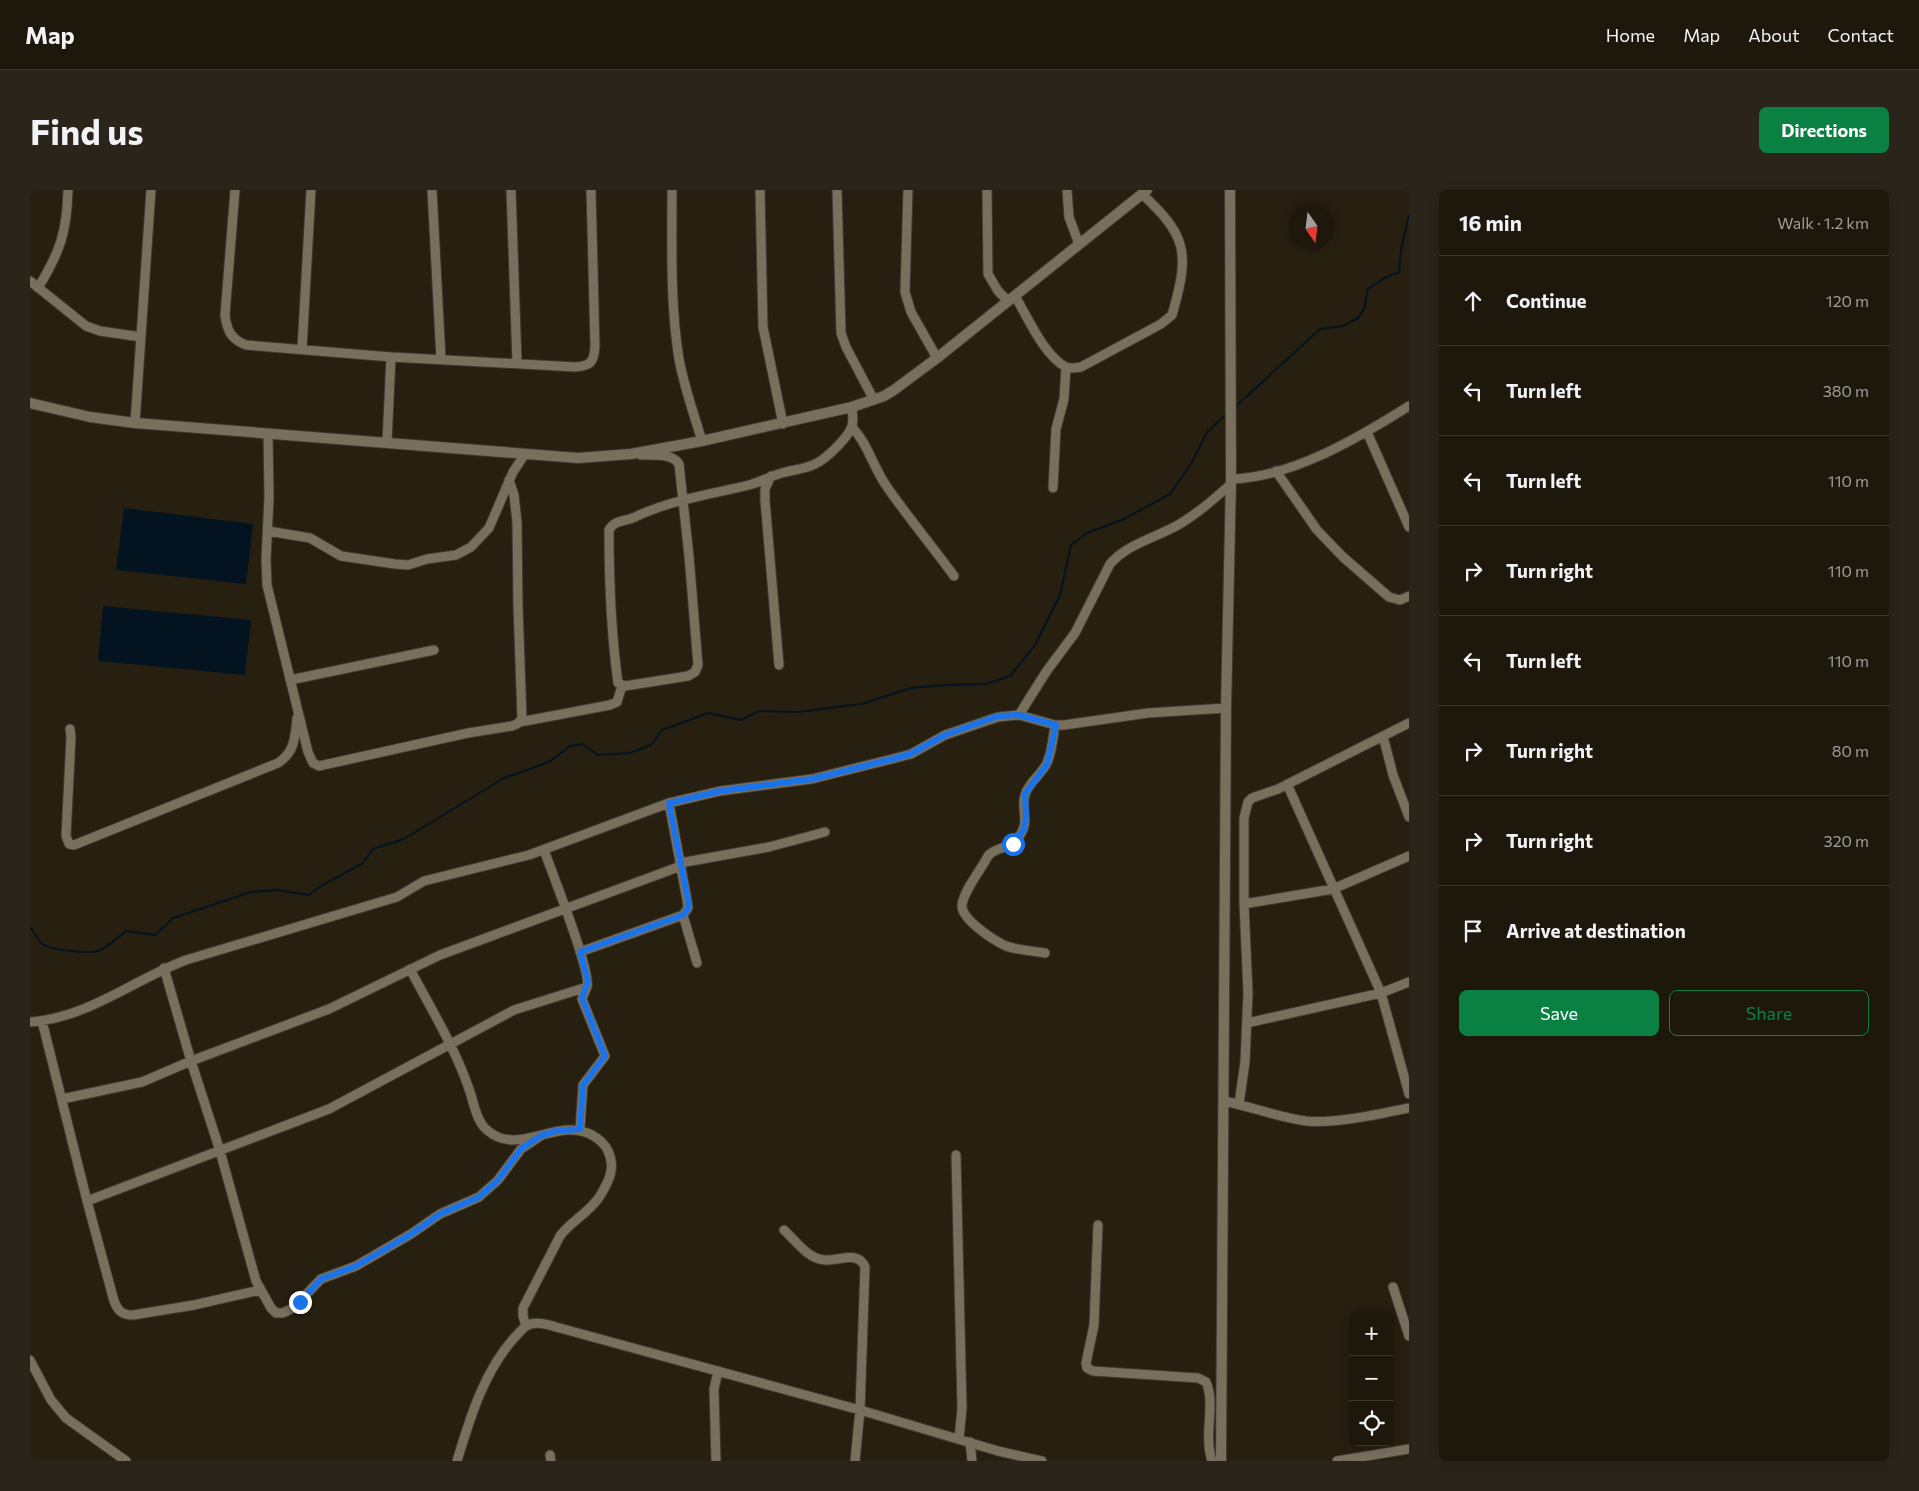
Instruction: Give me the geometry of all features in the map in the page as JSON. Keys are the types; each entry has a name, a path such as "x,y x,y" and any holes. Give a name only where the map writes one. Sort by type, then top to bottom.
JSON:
{"street":[{"path":"38,288 63,239 68,190"},
{"path":"135,424 151,190"},
{"path":"235,190 226,314 226,326 235,340 246,345 391,357 586,367 591,363 594,354 591,190"},
{"path":"302,349 312,190"},
{"path":"432,190 440,359"},
{"path":"511,190 517,362"},
{"path":"672,190 672,259 675,327 680,360 702,441"},
{"path":"760,190 763,327 782,424"},
{"path":"837,190 841,333 846,347 874,400"},
{"path":"908,190 905,292 911,312 937,358"},
{"path":"30,402 90,417 135,424 578,458 631,454 702,441 852,407 874,400 894,390 937,358 1012,298 1079,244 1145,192 1174,229 1183,252 1183,261 1172,315 1139,337 1081,367 1066,367 1051,354 1012,298 998,291 988,274 987,190"},
{"path":"1067,190 1067,206 1079,244"},
{"path":"1221,1461 1226,708 1231,482 1230,190"},
{"path":"30,281 86,326 100,331 140,337"},
{"path":"387,442 391,357"},
{"path":"1053,488 1056,429 1064,399 1066,367"},
{"path":"1019,715 1046,672 1075,633 1110,564 1117,556 1128,548 1179,525 1207,505 1231,482 1276,471 1314,458 1367,432 1409,406"},
{"path":"622,686 618,683 609,590 609,530 614,523 684,501 752,484 771,476 814,465 845,438 852,427 852,407"},
{"path":"852,427 864,441 877,471 887,487 954,576"},
{"path":"1367,432 1409,527"},
{"path":"268,434 267,585 298,713 311,760 316,765 322,766 357,756 610,705 618,702 622,686"},
{"path":"268,531 310,538 341,556 395,564 408,564 427,559 456,556 465,552 484,535 492,522 517,464 525,454"},
{"path":"622,686 688,676 697,669 681,473 677,461 659,455 631,454"},
{"path":"1276,471 1317,530 1343,557 1390,598 1400,600 1409,596"},
{"path":"771,476 765,489 765,500 779,665"},
{"path":"509,480 514,495 517,522 518,606 523,714 520,722"},
{"path":"290,680 434,650"},
{"path":"30,1022 69,1015 110,998 164,968 193,957 397,897 413,886 441,876 497,864 544,850 669,803 720,791 812,779 892,759 910,754 962,728 998,716 1019,715 1056,725 1148,713 1226,708"},
{"path":"70,729 66,836 69,844 74,845 278,763 286,758 293,747 298,713"},
{"path":"1239,1104 1245,1062 1248,993 1244,904 1244,818 1248,802 1252,798 1288,784 1409,722"},
{"path":"1045,953 1007,946 980,929 964,914 962,906 968,889 991,852 1013,844 1024,829 1026,817 1025,794 1047,764 1056,725"},
{"path":"1383,736 1392,775 1409,817"},
{"path":"1288,784 1333,889 1381,993 1409,1094"},
{"path":"580,952 683,915 688,908 669,803"},
{"path":"62,1099 142,1082 190,1061 329,1009 440,954 681,865 769,847 825,832"},
{"path":"544,850 580,952 588,981 582,998 605,1056 583,1085 580,1129"},
{"path":"1244,904 1333,889 1409,856"},
{"path":"683,915 697,962"},
{"path":"164,968 190,1061 220,1151 252,1268 260,1290 271,1308 280,1314 289,1311 321,1279 356,1266 411,1234 440,1214 479,1197 498,1180 521,1149 542,1135"},
{"path":"410,969 449,1044 486,1129 494,1135 508,1140 522,1140 556,1131 580,1129 598,1138 611,1156 612,1172 599,1198 587,1212 564,1230 523,1308 522,1316 526,1326"},
{"path":"1247,1023 1381,993 1409,982"},
{"path":"87,1202 329,1109 514,1010 587,987"},
{"path":"42,1021 87,1202 114,1301 121,1312 133,1315 194,1305 260,1290"},
{"path":"1224,1101 1273,1115 1309,1121 1330,1120 1409,1108"},
{"path":"956,1155 962,1408 960,1439"},
{"path":"1098,1225 1094,1325 1086,1363 1087,1368 1093,1371 1198,1378 1206,1382 1209,1392 1208,1446 1212,1461"},
{"path":"784,1230 804,1250 816,1258 825,1260 854,1258 862,1261 864,1264 860,1410 855,1461"},
{"path":"1393,1287 1409,1336"},
{"path":"457,1461 477,1400 491,1371 510,1343 526,1326 539,1324 1042,1461"},
{"path":"30,1360 54,1405 66,1418 126,1461"},
{"path":"716,1461 714,1389 718,1372"},
{"path":"970,1442 972,1461"},
{"path":"1336,1461 1352,1460 1409,1449"}],"water":[{"path":"124,508 253,524 246,584 116,570"},
{"path":"103,606 251,620 245,675 98,661"}],"waterway":[{"path":"1235,407 1320,329 1343,326 1358,318 1364,309 1368,289 1384,278 1399,272 1401,250 1409,215"},
{"path":"30,928 38,939 49,947 93,952 105,947 126,931 155,935 173,918 251,892 278,890 309,895 321,886 363,863 373,849 404,839 504,778 549,762 570,746 583,744 598,755 630,753 651,745 662,730 708,713 741,720 759,711 798,712 861,704 911,688 986,684 1010,676 1035,645 1060,595 1071,545 1087,533 1124,519 1170,494 1191,464 1207,432 1226,415"}],"route":[{"path":"300,1302 321,1279 339,1274 356,1266 411,1234 440,1214 479,1197 498,1180 521,1149 542,1135 556,1131 580,1129 583,1085 605,1056 582,998 588,981 580,952 687,912 686,888 669,803 720,791 812,779 892,759 910,754 962,728 998,716 1019,715 1056,725 1047,764 1025,794 1026,817 1024,829 1013,844"}]}
